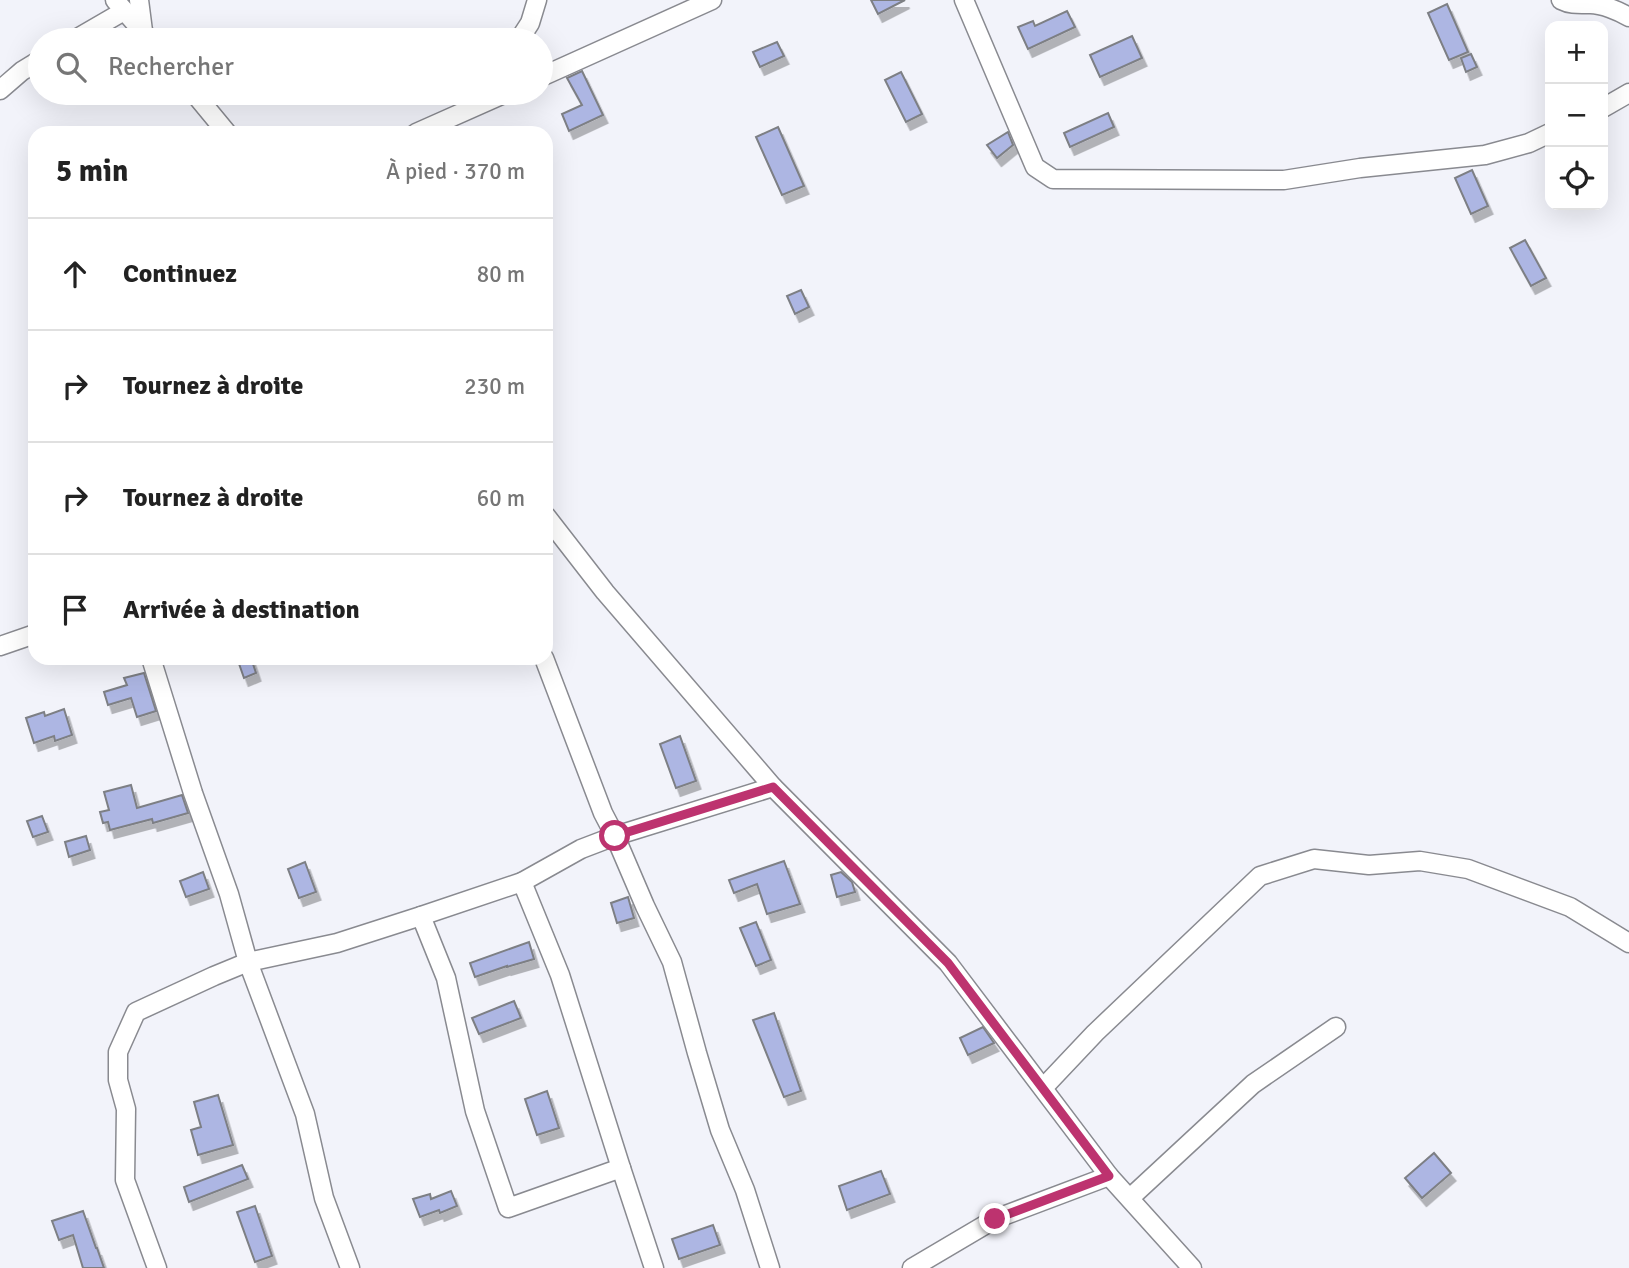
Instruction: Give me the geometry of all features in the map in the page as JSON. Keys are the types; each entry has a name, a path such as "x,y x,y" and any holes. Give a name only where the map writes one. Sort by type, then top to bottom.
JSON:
{"street":[{"path":"527,28 537,0"},
{"path":"553,72 712,0"},
{"path":"964,0 1035,167 1053,179 1284,180 1360,168 1485,155 1529,143 1545,135"},
{"path":"1561,0 1575,5 1592,4 1629,17"},
{"path":"91,28 126,4 141,28"},
{"path":"0,90 28,67"},
{"path":"1608,105 1629,93"},
{"path":"204,105 221,126"},
{"path":"429,126 469,105"},
{"path":"553,525 605,592 773,787 948,963 1109,1176 1192,1268"},
{"path":"0,646 28,636"},
{"path":"153,665 193,793 229,894 248,962 305,1114 324,1198 350,1268"},
{"path":"547,665 603,813 672,962 720,1130 745,1191 770,1268"},
{"path":"157,1268 125,1180 126,1109 118,1080 118,1052 136,1012 248,962 337,943 421,916 522,882 581,849 615,836 773,787"},
{"path":"1043,1088 1095,1033 1260,876 1314,859 1370,865 1420,861 1468,869 1570,907 1629,943"},
{"path":"522,882 560,975 654,1268"},
{"path":"421,916 446,978 475,1111 508,1208 621,1168"},
{"path":"1130,1198 1253,1084 1336,1027"},
{"path":"912,1268 995,1219 1109,1176"}],"building":[{"path":"871,0 905,0 878,14"},
{"path":"1447,4 1468,52 1449,60 1428,13"},
{"path":"1067,11 1075,27 1028,49 1018,27 1033,21 1035,26"},
{"path":"1132,36 1142,58 1100,77 1090,55"},
{"path":"777,42 784,56 760,67 753,52"},
{"path":"1471,54 1477,67 1466,72 1461,58"},
{"path":"582,71 603,115 569,131 562,114 582,105 567,78"},
{"path":"901,72 922,114 906,122 885,80"},
{"path":"1108,113 1114,127 1070,147 1064,133"},
{"path":"778,127 804,186 782,195 756,137"},
{"path":"1008,132 1013,145 997,158 987,145"},
{"path":"1472,170 1488,206 1471,214 1455,178"},
{"path":"1525,240 1546,278 1531,286 1510,248"},
{"path":"801,290 809,307 795,314 787,296"},
{"path":"239,665 253,665 256,673 244,678"},
{"path":"144,673 156,711 137,717 131,698 108,705 104,692 127,685 124,678"},
{"path":"64,709 72,735 55,741 54,736 34,743 26,718 44,712 45,716"},
{"path":"680,736 696,781 676,788 660,744"},
{"path":"131,785 137,808 182,795 188,813 153,823 152,819 110,830 108,822 103,823 100,812 109,810 104,792"},
{"path":"42,816 48,832 33,837 27,821"},
{"path":"86,836 90,850 69,857 65,842"},
{"path":"784,861 800,904 767,914 757,884 734,893 729,880"},
{"path":"305,862 316,892 299,898 288,869"},
{"path":"203,872 209,889 186,897 180,881"},
{"path":"841,872 852,882 855,892 837,897 831,875"},
{"path":"628,897 634,918 617,923 611,903"},
{"path":"756,922 771,960 756,966 740,928"},
{"path":"529,942 534,959 475,977 470,963"},
{"path":"514,1001 521,1018 479,1034 472,1018"},
{"path":"774,1013 801,1091 784,1097 753,1020"},
{"path":"983,1027 994,1043 968,1055 960,1038"},
{"path":"547,1091 559,1128 537,1135 525,1099"},
{"path":"218,1095 233,1145 198,1155 191,1130 201,1127 194,1102"},
{"path":"1434,1153 1451,1173 1422,1198 1405,1178"},
{"path":"242,1165 248,1179 189,1202 184,1187"},
{"path":"881,1171 890,1194 847,1210 839,1186"},
{"path":"451,1191 457,1206 420,1217 413,1199 430,1194 431,1199"},
{"path":"255,1206 272,1256 255,1262 237,1212"},
{"path":"83,1211 104,1268 83,1268 73,1235 59,1240 52,1221"},
{"path":"713,1225 720,1245 679,1259 672,1239"}],"route":[{"path":"615,836 773,787 948,963 1109,1176 995,1219"}]}
